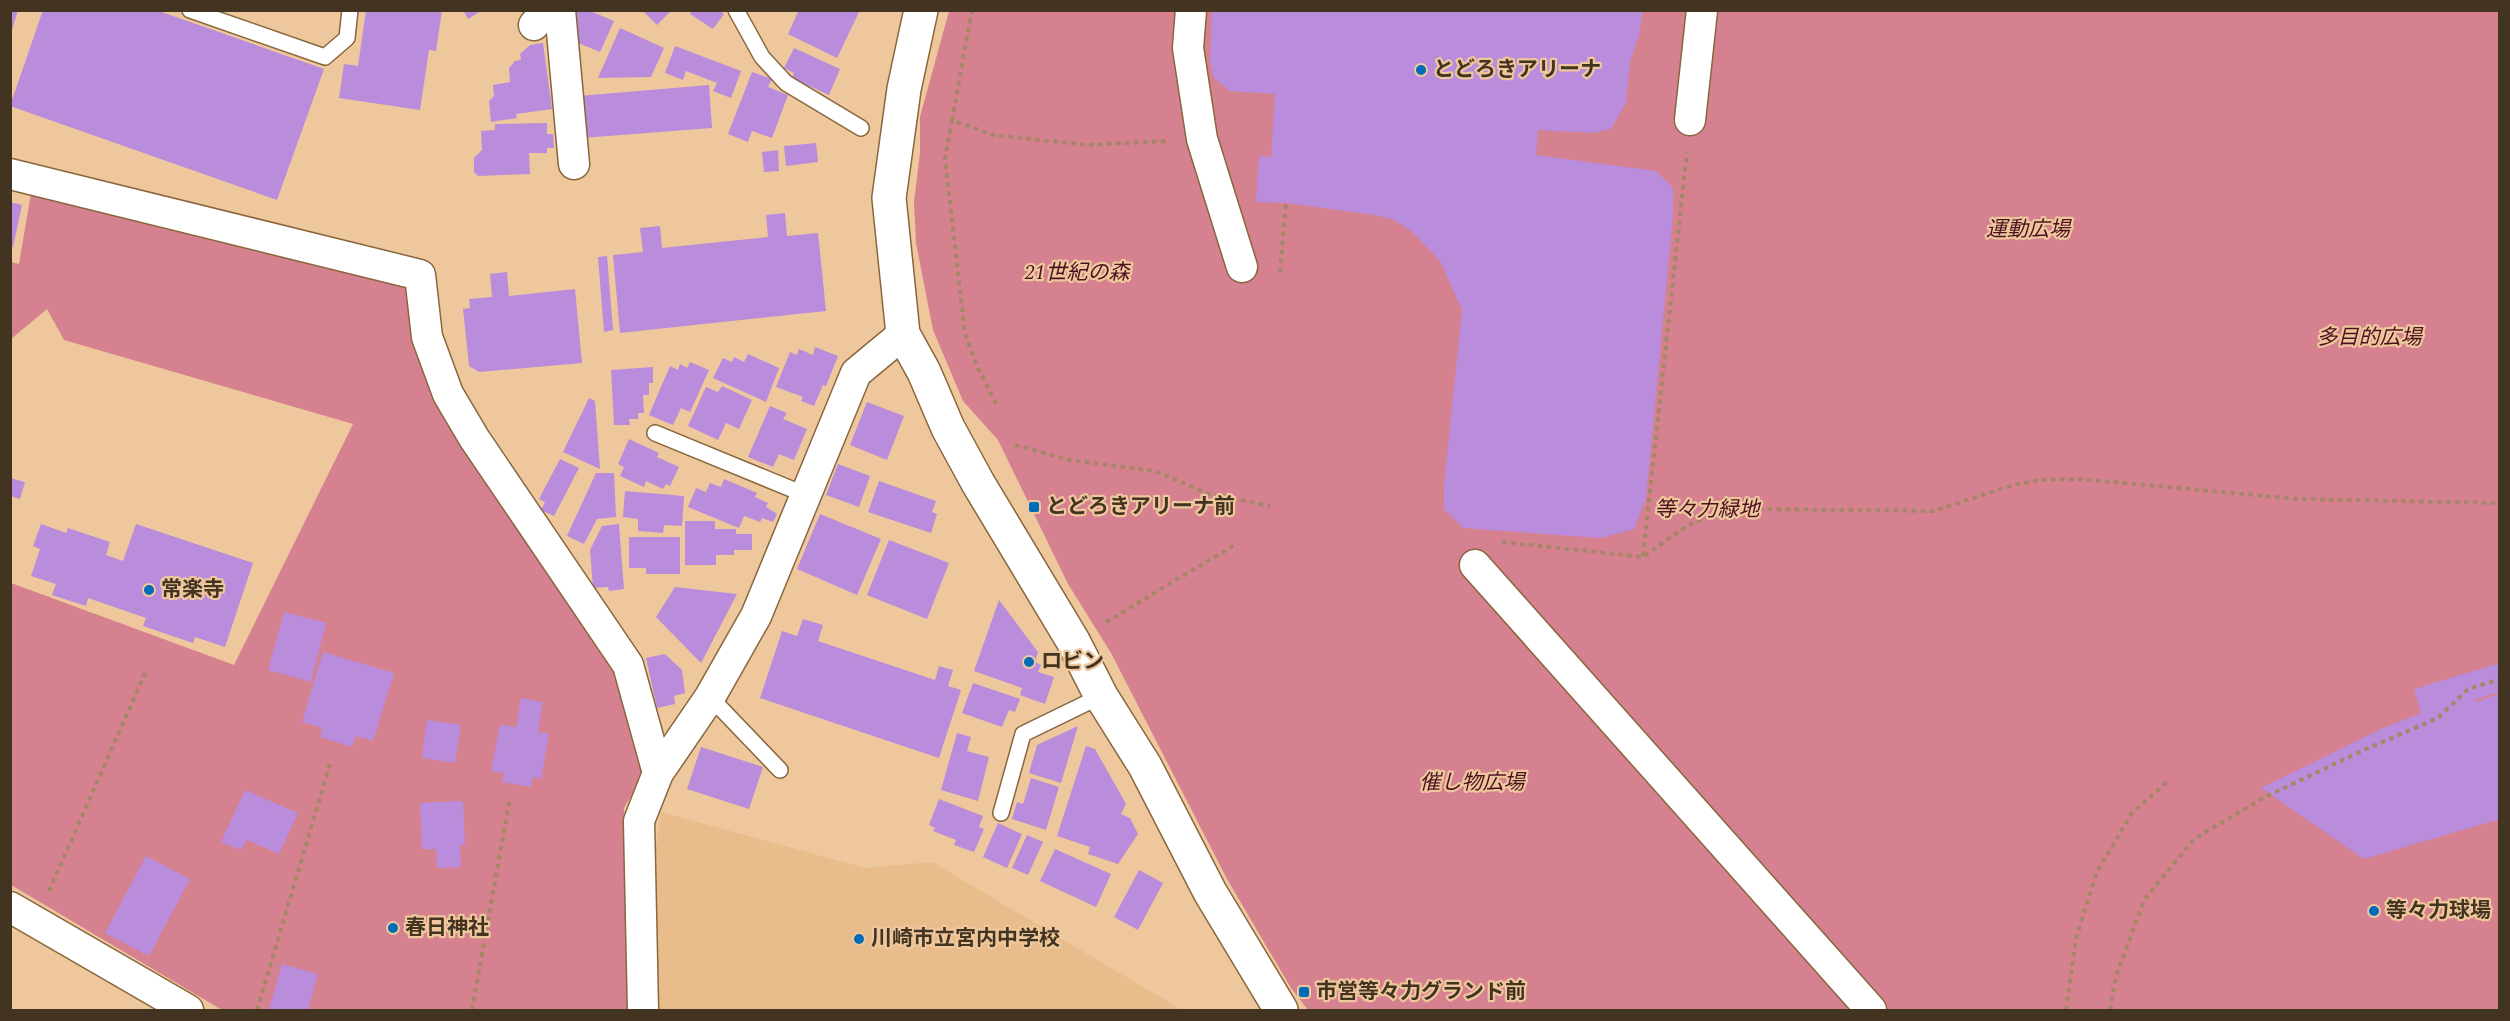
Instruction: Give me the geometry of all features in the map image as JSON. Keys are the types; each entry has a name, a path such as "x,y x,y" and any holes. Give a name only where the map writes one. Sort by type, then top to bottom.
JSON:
{"street":[{"path":"560,10 574,164"},
{"path":"921,10 904,89 889,198 903,334 924,372 939,411 978,483 1072,641 1101,696 1145,766 1210,891 1281,1011"},
{"path":"1191,10 1188,48 1202,139 1242,267"},
{"path":"1690,120 1701,10"},
{"path":"10,174 420,275 427,337 448,394 474,438 628,665 658,773"},
{"path":"643,1011 639,821 658,773 710,697 756,616 856,373 903,334"},
{"path":"1475,565 1871,1011"},
{"path":"23,915 188,1011"}],"lane":[{"path":"190,10 325,57 347,38 350,10"},
{"path":"736,10 762,57 786,83 861,128"},
{"path":"656,433 806,495"},
{"path":"1001,813 1023,734 1101,696"},
{"path":"710,697 780,770"}],"path":[{"path":"972,10 945,159 965,334 978,368 997,406"},
{"path":"952,120 993,135 1088,145 1202,139"},
{"path":"1643,557 1690,120"},
{"path":"1280,272 1286,203"},
{"path":"1015,445 1070,460 1155,471 1209,494 1270,506"},
{"path":"1498,541 1643,557 1688,525 1731,511 1763,508 1934,511 2013,484 2042,480 2080,480 2298,499 2499,503"},
{"path":"1106,622 1238,543"},
{"path":"23,915 147,669"},
{"path":"2110,1011 2116,976 2144,900 2194,839 2265,797 2438,718 2468,689 2499,679"},
{"path":"257,1011 330,764"},
{"path":"2066,1011 2076,938 2097,872 2132,813 2168,781"},
{"path":"472,1011 510,797"}],"shaded area":[{"name":"川崎市立宮内中学校","path":"661,812 865,868 932,862 1182,1010 658,1010 654,862"}],"green space":[{"name":"等々力緑地","path":"949,11 2499,11 2499,1010 1308,1010 1291,988 1227,879 1111,653 1068,584 998,440 963,401 933,330 916,243 914,202 920,153 920,117"},
{"path":"31,193 411,286 419,351 617,670 644,775 624,808 630,1010 222,1010 11,885 11,583 234,665 353,424 64,340 47,309 11,339 11,262 19,264"}],"building":[{"path":"10,10 18,10 11,33 10,33"},
{"path":"43,10 156,10 324,69 277,200 10,106"},
{"path":"366,10 442,10 436,51 429,50 420,110 339,98 344,64 358,66"},
{"path":"463,10 483,10 468,19"},
{"path":"576,10 588,10 614,21 600,52 571,40 569,28"},
{"path":"642,10 672,10 657,25"},
{"path":"692,10 719,10 724,14 713,29 690,14"},
{"path":"799,10 860,10 837,58 788,34"},
{"path":"1212,10 1643,10 1639,35 1630,62 1626,103 1611,129 1593,133 1538,130 1536,155 1656,171 1673,188 1673,215 1646,499 1634,529 1601,538 1463,528 1444,509 1444,485 1462,310 1440,261 1411,231 1394,220 1375,215 1286,203 1256,202 1259,156 1271,157 1275,94 1230,91 1214,78 1210,61"},
{"path":"620,28 664,48 651,77 598,78"},
{"path":"543,43 552,109 516,114 517,118 491,122 489,101 494,96 493,85 510,82 509,68 515,61 521,60 520,54 530,45"},
{"path":"675,46 741,71 731,98 713,91 717,83 686,71 683,80 665,73"},
{"path":"794,48 840,69 829,95 792,78 794,73 784,68"},
{"path":"752,72 772,79 768,87 788,95 772,138 752,131 748,142 728,134"},
{"path":"709,85 712,128 582,138 579,96"},
{"path":"547,123 547,134 553,134 554,148 547,148 547,153 529,153 530,174 478,176 474,172 474,158 482,150 481,131 495,130 495,124"},
{"path":"816,143 818,162 786,166 784,146"},
{"path":"778,150 779,171 764,172 762,152"},
{"path":"10,202 22,205 13,247 10,246"},
{"path":"785,213 787,236 818,233 826,311 620,333 613,255 643,252 640,228 660,226 662,248 768,237 766,215"},
{"path":"607,256 613,330 604,332 598,257"},
{"path":"507,272 509,296 575,289 582,363 479,372 469,366 463,309 470,308 469,299 492,297 490,274"},
{"path":"815,347 838,356 826,386 823,385 814,406 801,401 803,397 776,387 790,352 797,355 799,349 813,355"},
{"path":"748,354 779,368 766,402 713,378 723,358 732,362 734,357 744,362"},
{"path":"690,362 709,370 690,412 681,408 673,425 649,415 670,366 678,370 680,364 687,368"},
{"path":"653,367 653,383 649,383 649,395 643,395 644,413 638,413 638,419 629,419 630,425 614,425 611,370"},
{"path":"722,386 752,400 739,429 726,423 718,440 688,426 706,387 718,392"},
{"path":"589,398 595,401 600,469 563,452"},
{"path":"867,402 904,416 887,460 850,445"},
{"path":"770,406 787,413 783,419 807,429 794,460 779,454 773,467 748,457"},
{"path":"629,439 659,453 657,457 679,467 670,486 666,484 663,489 646,481 644,487 620,476 624,467 618,464"},
{"path":"560,459 579,468 554,516 541,510 545,502 539,499"},
{"path":"838,464 870,476 859,507 826,495"},
{"path":"596,473 614,473 616,517 597,519 584,544 567,536"},
{"path":"10,478 25,482 20,499 10,496"},
{"path":"724,479 757,493 755,497 768,503 766,507 777,514 773,522 762,518 760,522 744,516 739,528 688,507 696,488 706,492 710,483 721,487"},
{"path":"879,481 936,501 932,512 937,514 931,533 868,512"},
{"path":"625,491 684,496 682,526 664,525 663,533 638,531 638,519 623,517"},
{"path":"820,514 881,539 857,595 797,569"},
{"path":"685,521 715,521 715,529 736,529 736,534 752,534 752,550 734,550 734,555 716,555 716,565 685,565"},
{"name":"常楽寺","path":"41,524 66,533 68,528 110,542 106,555 123,561 136,524 253,563 225,647 195,637 193,643 143,626 146,618 88,598 86,606 52,595 56,584 31,576 40,549 33,546"},
{"path":"619,524 624,589 609,591 608,587 593,588 590,550 602,526"},
{"path":"629,537 680,537 680,574 646,574 646,568 629,568"},
{"path":"889,540 949,563 927,619 867,595"},
{"path":"675,587 737,594 701,663 656,617"},
{"path":"999,600 1038,652 1035,662 1041,665 1038,672 1054,677 1045,704 1020,695 1022,688 974,671"},
{"path":"284,612 326,623 311,682 268,670"},
{"path":"803,619 823,625 818,641 935,680 939,666 953,670 948,686 961,690 939,758 760,698 782,631 797,636"},
{"path":"323,652 394,673 373,741 356,736 352,747 320,737 322,728 302,722"},
{"path":"665,654 682,670 685,693 674,696 675,704 657,708 646,658"},
{"path":"2500,663 2500,692 2474,700 2475,702 2500,694 2500,819 2364,859 2261,788 2383,728 2421,713 2414,689"},
{"path":"973,683 1020,699 1015,712 1009,710 1002,727 962,713"},
{"path":"521,698 543,702 538,732 549,734 541,779 533,777 531,787 502,782 504,773 491,771 500,725 516,727"},
{"path":"427,720 461,725 455,763 422,758"},
{"path":"1078,726 1061,783 1029,773 1037,745"},
{"path":"957,733 971,737 967,751 989,757 978,801 941,790"},
{"path":"1086,746 1095,749 1126,804 1121,814 1130,818 1138,834 1118,864 1088,854 1090,847 1057,836"},
{"path":"701,747 763,767 749,809 687,789"},
{"path":"1031,778 1059,787 1046,830 1012,819 1017,802 1023,804"},
{"path":"245,790 298,813 279,854 247,840 241,850 221,842"},
{"path":"939,799 983,816 979,827 984,829 974,852 954,845 956,840 933,831 935,828 929,825"},
{"path":"463,801 465,845 460,845 461,867 437,868 436,849 422,849 420,803"},
{"path":"998,823 1022,834 1007,868 983,857"},
{"path":"1027,835 1043,842 1028,875 1012,868"},
{"path":"1055,849 1111,874 1096,907 1040,881"},
{"path":"146,856 190,879 149,956 105,933"},
{"path":"1139,870 1163,883 1138,930 1114,917"},
{"path":"282,964 318,974 308,1010 269,1010"}],"place":[{"name":"とどろきアリーナ","path":"1421,70"},
{"name":"とどろきアリーナ前","path":"1034,507"},
{"name":"常楽寺","path":"149,590"},
{"name":"ロビン","path":"1029,662"},
{"name":"等々力球場","path":"2374,911"},
{"name":"春日神社","path":"393,928"},
{"name":"川崎市立宮内中学校","path":"859,939"},
{"name":"市営等々力グランド前","path":"1304,992"}],"park label":[{"name":"運動広場","path":"2028,230"},
{"name":"21世紀の森","path":"1077,273"},
{"name":"多目的広場","path":"2369,338"},
{"name":"催し物広場","path":"1472,783"}]}
